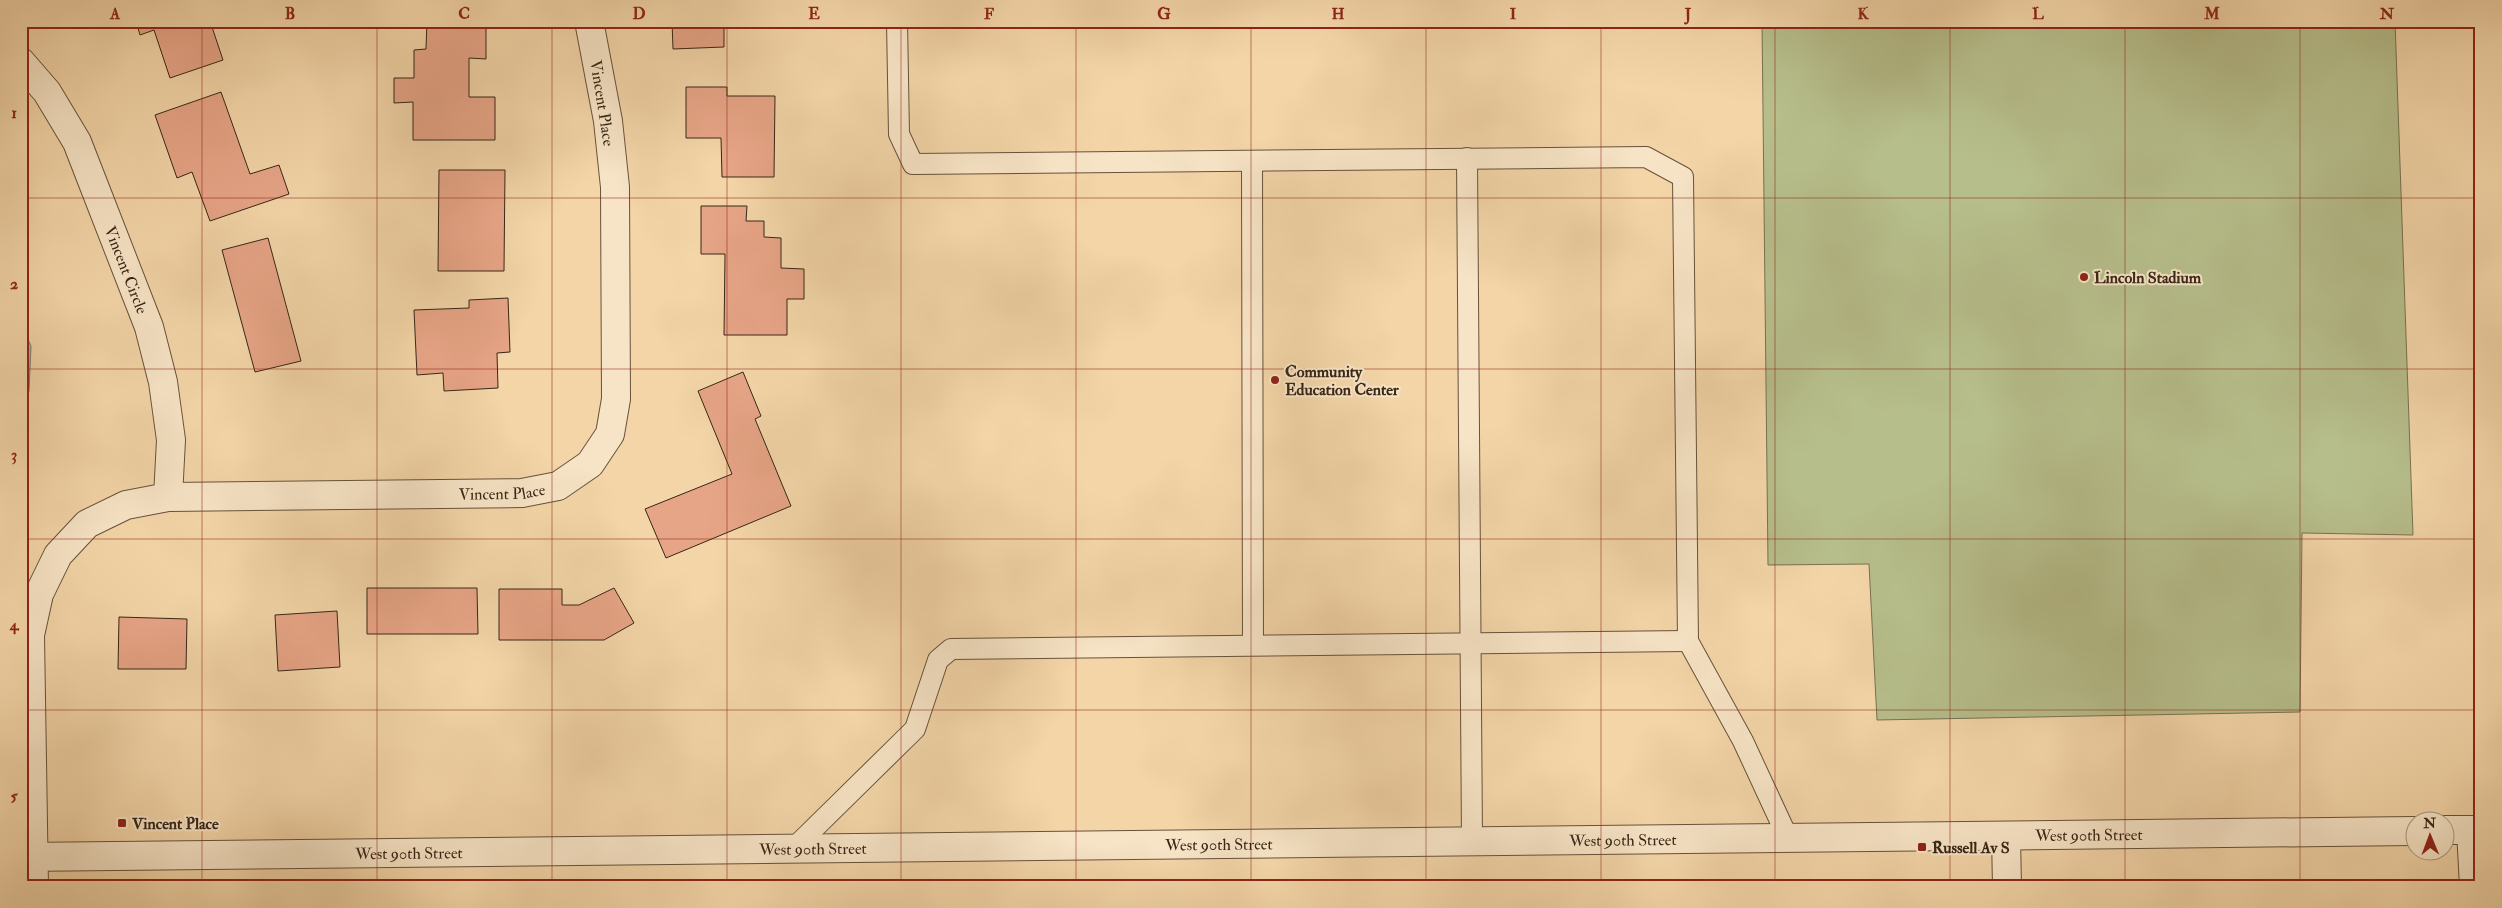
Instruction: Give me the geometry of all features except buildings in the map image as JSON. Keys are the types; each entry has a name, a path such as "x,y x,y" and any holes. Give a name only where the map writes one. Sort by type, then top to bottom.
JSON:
{"street":[{"name":"Vincent Place","path":"34,887 28,857 30,635 39,594 58,554 87,524 126,505 168,497 522,493 558,486 590,464 610,434 616,399 615,187 608,121 589,21"},
{"name":"Vincent Circle","path":"21,62 47,92 77,142 149,327 163,382 171,440 168,497"},
{"name":"West 90th Street","path":"28,857 2404,831"},
{"path":"2006,836 2007,887"}],"lane":[{"path":"897,21 899,134 913,164 1646,157 1683,177 1688,641 1743,741 1788,838"},
{"path":"1467,158 1472,841"},
{"path":"1252,161 1253,645"},
{"path":"794,848 915,729 938,660 951,649 1688,641"},
{"path":"2464,830 2470,887"}],"green space":[{"name":"Lincoln Stadium","path":"1762,21 2395,21 2413,535 2302,533 2300,712 1877,720 1869,564 1768,565"}],"water":[{"path":"21,324 31,346 29,391 21,412"}],"place":[{"name":"Lincoln Stadium","path":"2084,277"},
{"name":"Community Education Center","path":"1275,380"},
{"name":"Vincent Place","path":"122,823"},
{"name":"Russell Av S","path":"1922,847"}]}
